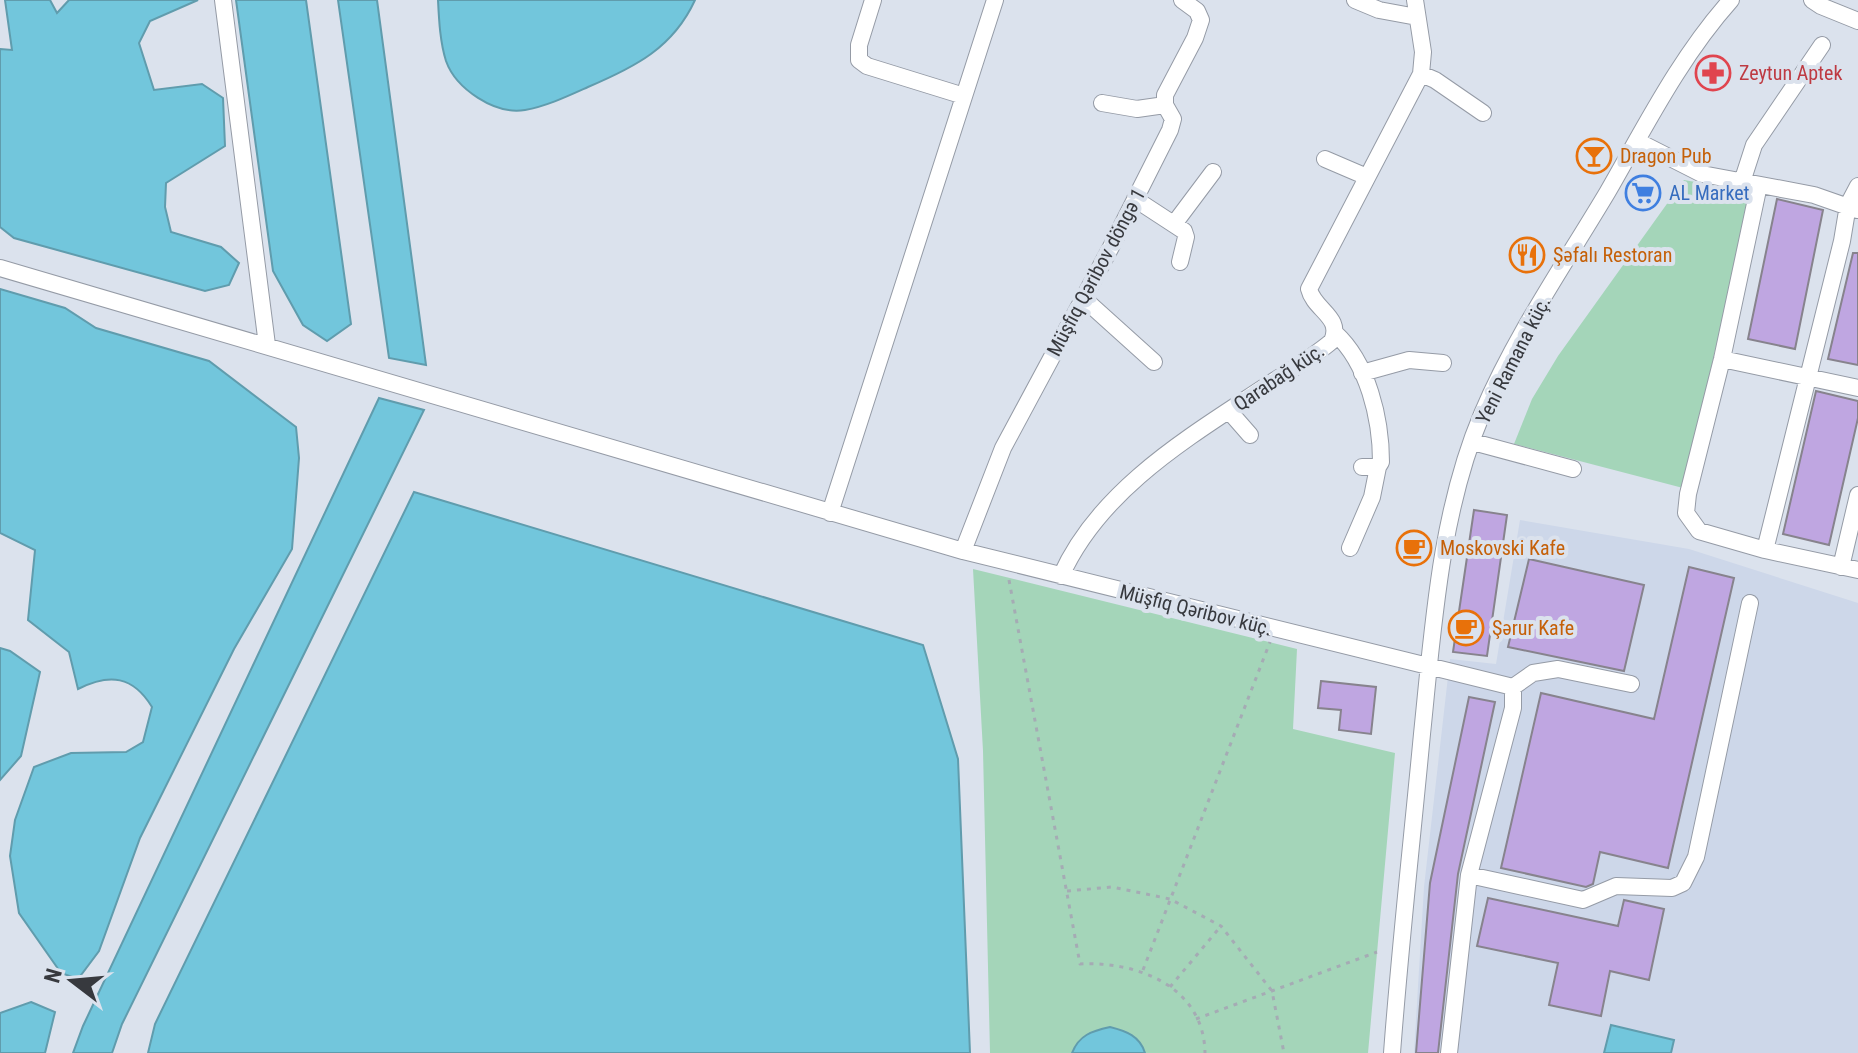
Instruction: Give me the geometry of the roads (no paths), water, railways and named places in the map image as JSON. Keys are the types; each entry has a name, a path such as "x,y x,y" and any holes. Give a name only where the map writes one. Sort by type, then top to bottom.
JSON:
{"street":[{"path":"223,0 267,345"},
{"path":"873,0 859,45 859,60 867,66 964,96"},
{"path":"830,513 995,0"},
{"name":"Müşfiq Qəribov döngə 1","path":"963,551 1003,448 1170,130 1173,119 1165,105 1165,95 1201,20 1197,11 1182,0"},
{"path":"1355,0 1379,10 1416,8"},
{"name":"Yeni Ramana küç.","path":"1392,1053 1429,668 1451,523 1473,442 1499,379 1637,141 1676,75 1731,0"},
{"path":"1812,0 1858,21"},
{"name":"Qarabağ küç.","path":"1061,576 1072,552 1093,522 1128,487 1162,458 1325,347 1335,333 1333,320 1311,299 1309,289 1421,74 1423,52 1416,8"},
{"path":"1822,45 1754,145 1722,359 1686,513 1699,531 1765,550 1850,568 1858,495"},
{"path":"1421,74 1483,113"},
{"path":"1102,103 1137,109 1165,105"},
{"path":"1637,141 1688,169 1814,195 1853,208"},
{"path":"1325,159 1367,177"},
{"path":"1174,224 1213,172"},
{"path":"1765,550 1858,186"},
{"path":"1135,199 1184,231 1186,237 1180,262"},
{"name":"Müşfiq Qəribov küç.","path":"0,268 963,551 1513,687"},
{"path":"1083,298 1154,362"},
{"path":"1335,333 1354,354 1362,373 1371,398 1381,452 1381,462 1370,467 1372,497 1350,548"},
{"path":"1722,359 1858,388"},
{"path":"1362,373 1409,360 1443,363"},
{"path":"1229,411 1250,435"},
{"path":"1473,442 1573,469"},
{"path":"1469,875 1583,900 1616,886 1672,888 1683,883 1696,857 1750,603"},
{"path":"1449,1053 1469,875 1513,708 1513,687 1533,673 1558,669 1631,684"}],"water":[{"path":"5,0 50,0 57,13 69,0 198,0 150,21 139,43 154,90 202,84 223,98 225,146 166,183 165,207 171,232 221,247 239,263 229,285 205,291 14,238 0,227 0,49 12,50"},
{"path":"236,0 306,0 351,324 327,341 303,325 273,271"},
{"path":"338,0 377,0 426,365 389,358"},
{"path":"438,0 695,0 676,31 637,63 557,100 525,110 513,110 478,98 451,71 442,46"},
{"path":"0,289 65,308 96,328 209,361 296,427 299,458 292,549 234,649 140,838 99,951 78,979 61,973 19,913 10,856 15,820 34,767 71,753 126,752 143,742 152,707 137,689 120,680 100,681 78,689 69,652 28,620 35,550 0,533"},
{"path":"379,398 424,410 122,1024 112,1053 73,1053 83,1026"},
{"path":"414,492 923,645 958,759 970,1053 148,1053 155,1024"},
{"path":"0,648 10,651 40,672 21,756 0,780"},
{"path":"31,1002 55,1012 45,1053 0,1053 0,1013"},
{"path":"1611,1025 1674,1040 1671,1053 1604,1053"},
{"path":"1110,1027 1132,1035 1145,1053 1072,1053 1078,1042 1087,1035"}],"place":[{"name":"Zeytun Aptek","path":"1713,73"},
{"name":"Dragon Pub","path":"1594,156"},
{"name":"AL Market","path":"1643,193"},
{"name":"Şəfalı Restoran","path":"1527,255"},
{"name":"Moskovski Kafe","path":"1414,548"},
{"name":"Şərur Kafe","path":"1466,628"}]}
